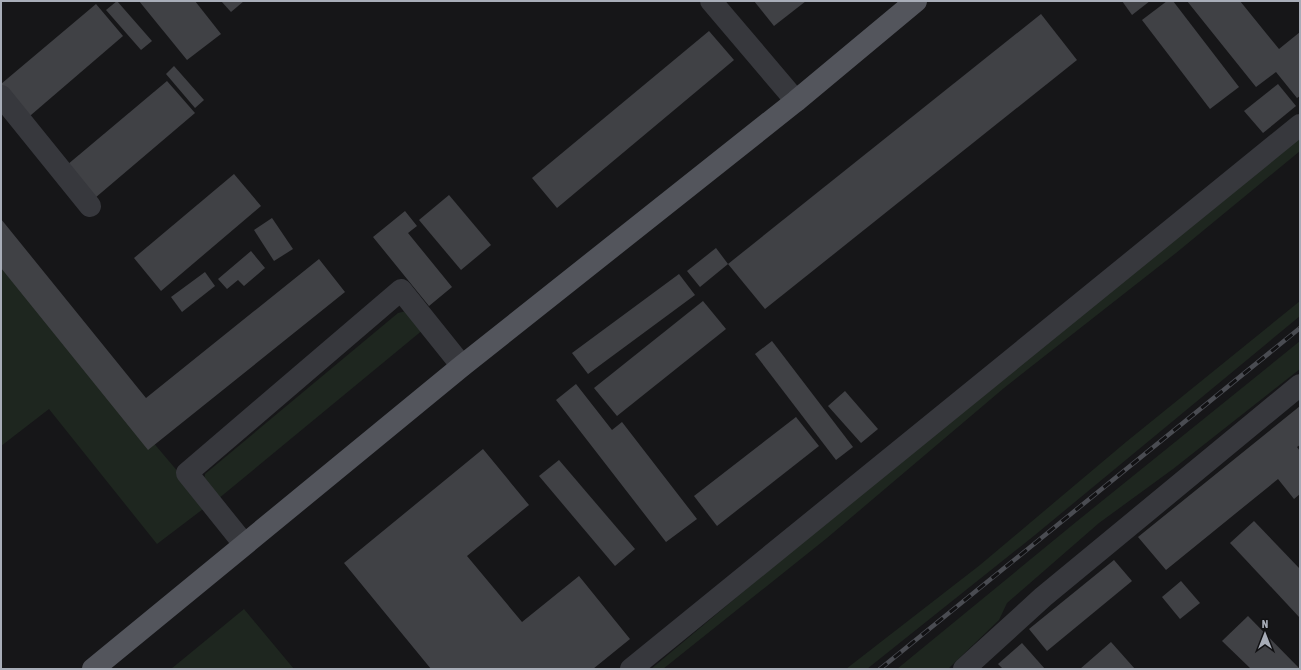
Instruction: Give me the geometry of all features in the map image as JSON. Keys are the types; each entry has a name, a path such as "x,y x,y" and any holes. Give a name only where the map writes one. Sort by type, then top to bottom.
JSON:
{"main road":[{"path":"93,669 462,366 796,101 916,1"}],"street":[{"path":"711,1 796,101"},
{"path":"1,96 90,206"},
{"path":"631,669 1300,125"},
{"path":"244,544 187,473 401,290 462,366"},
{"path":"964,669 1043,598 1300,385"}],"shaded area":[{"path":"1300,136 1300,151 1176,253 1004,388 827,538 663,669 651,669 893,466"},
{"path":"1,263 207,506 157,544 49,409 1,446"},
{"path":"1300,301 1300,316 1035,535 867,669 846,669 980,565 1126,442"},
{"path":"406,311 424,329 218,499 204,482 205,474 398,313"},
{"path":"1300,341 1300,369 1173,469 1099,523 1007,603 999,620 948,669 897,669 1076,522"},
{"path":"244,609 294,669 171,669"}],"building":[{"path":"117,1 152,41 141,50 106,10"},
{"path":"139,1 195,1 221,34 187,60"},
{"path":"221,1 244,1 231,12"},
{"path":"754,1 806,1 774,26"},
{"path":"1122,1 1150,1 1132,15"},
{"path":"1167,1 1173,1 1239,87 1210,109 1142,20"},
{"path":"1187,1 1240,1 1279,49 1300,32 1300,96 1297,98 1276,72 1256,87"},
{"path":"96,4 123,36 24,121 1,95 1,84"},
{"path":"1041,14 1077,60 765,309 728,264"},
{"path":"709,31 734,60 557,208 532,178"},
{"path":"174,66 204,100 195,108 166,74"},
{"path":"167,81 195,113 95,198 67,165"},
{"path":"1278,84 1296,106 1263,133 1244,111"},
{"path":"234,174 261,206 161,291 134,258"},
{"path":"449,195 491,245 461,270 419,220"},
{"path":"405,211 417,226 408,233 452,287 429,306 373,237"},
{"path":"272,218 293,249 274,261 254,230"},
{"path":"1,219 146,398 319,259 345,292 148,450 1,268"},
{"path":"716,248 728,264 700,287 687,271"},
{"path":"251,251 265,268 244,286 238,280 227,289 218,279"},
{"path":"205,272 215,286 182,312 171,297"},
{"path":"679,274 695,295 588,374 572,353"},
{"path":"703,301 726,329 617,416 594,388"},
{"path":"772,341 853,447 836,460 755,354"},
{"path":"576,384 612,430 622,422 697,519 666,542 556,400"},
{"path":"845,391 878,429 861,443 828,406"},
{"path":"1300,406 1300,445 1297,447 1300,451 1300,494 1294,499 1278,479 1166,570 1138,537"},
{"path":"796,417 819,446 717,526 694,496"},
{"path":"483,449 529,505 467,556 522,622 579,576 630,639 593,669 431,669 344,563"},
{"path":"559,460 635,549 615,566 539,476"},
{"path":"1254,521 1300,569 1300,618 1230,543"},
{"path":"1114,560 1132,581 1047,651 1029,629"},
{"path":"1181,581 1200,603 1180,619 1162,597"},
{"path":"1248,616 1300,669 1251,669 1222,641"},
{"path":"1111,642 1135,669 1080,669"},
{"path":"1022,643 1045,669 1003,669 998,664"}],"railway":[{"path":"880,669 1300,328"}]}
